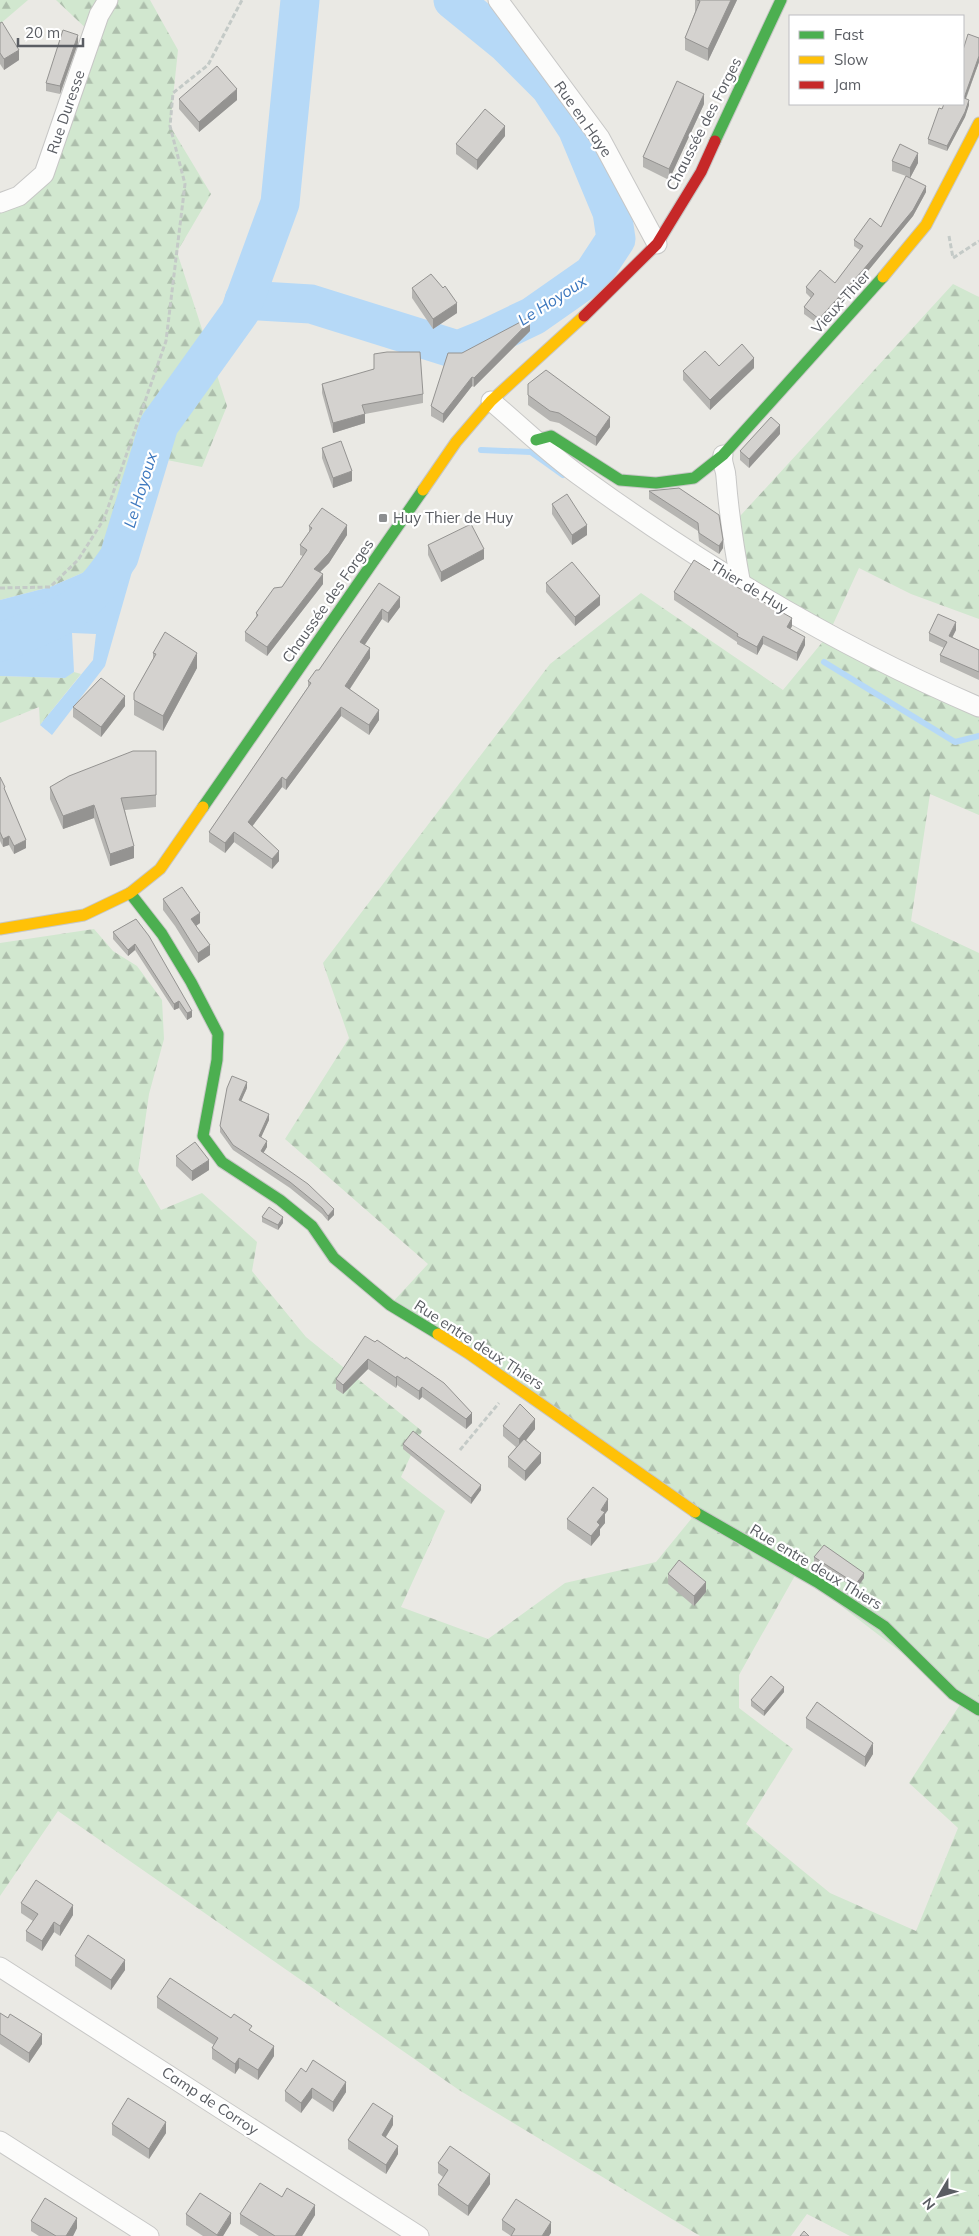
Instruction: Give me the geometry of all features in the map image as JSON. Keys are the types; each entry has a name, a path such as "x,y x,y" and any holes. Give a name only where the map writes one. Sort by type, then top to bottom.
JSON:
{"street":[{"name":"Rue Duresse","path":"0,203 20,196 44,174 98,15 108,0"},
{"name":"Rue en Haye","path":"498,0 600,138 657,244"},
{"name":"Chaussée des Forges","path":"0,928 84,915 130,893 160,870 456,442 491,401 592,310 657,244 700,172 782,0"},
{"name":"Vieux-Thier","path":"536,440 551,436 620,480 656,483 694,478 724,455 875,287 926,225 976,128"},
{"name":"Thier de Huy","path":"491,401 582,479 741,585 920,682 979,707"},
{"path":"724,455 722,464 726,472 730,527 741,585"},
{"name":"Rue entre deux Thiers","path":"130,893 162,934 191,982 218,1034 217,1060 203,1136 222,1162 280,1200 312,1226 334,1258 390,1305 468,1353 696,1513 817,1582 884,1626 952,1694 979,1710"},
{"name":"Camp de Corroy","path":"0,1967 420,2236"},
{"path":"0,2141 149,2236"}],"path":[{"path":"0,588 50,587 78,560 104,519 166,341 184,184 170,126 173,93 208,65 242,0"},
{"path":"948,233 953,258 979,241"},
{"path":"460,1450 514,1385"}],"green space":[{"path":"0,0 28,0 0,24"},
{"path":"56,0 150,0 178,50 170,126 211,194 177,252 227,406 202,467 162,459 119,557 50,587 0,600 0,203 44,174 92,34"},
{"path":"953,284 979,297 979,619 911,594 859,568 829,633 979,707 979,815 930,794 911,921 979,953 979,2236 850,2236 807,2214 791,2236 700,2236 459,2090 58,1811 0,1896 0,943 94,929 113,951 137,966 162,1000 164,1039 149,1094 138,1171 161,1210 202,1193 257,1242 252,1271 306,1337 422,1431 401,1477 445,1511 401,1607 488,1639 565,1583 656,1562 696,1513 390,1305 428,1264 285,1139 349,1038 323,963 550,664 641,593 783,690 829,634 741,585 730,527","holes":["797,1572 963,1700 909,1783 958,1828 916,1931 830,1893 746,1824 793,1749 739,1708 739,1675"]},
{"path":"74,672 81,674 40,725 39,707 0,723 0,676 64,678"}],"water":[{"path":"119,557 135,561 105,666 52,735 40,725 93,660 96,634 72,633 74,672 65,678 0,676 0,600 50,587"}],"building":[{"path":"697,0 731,0 708,49 685,38 700,1"},
{"path":"2,22 19,50 4,59 0,53 0,23"},
{"path":"63,30 78,35 60,86 46,83"},
{"path":"968,34 979,38 979,56 964,98 964,47"},
{"path":"217,66 237,89 199,122 179,99"},
{"path":"677,81 704,94 669,169 643,157"},
{"path":"964,98 969,100 965,112 947,146 928,139 939,108 942,109 944,105 964,105"},
{"path":"485,109 505,126 477,160 456,144"},
{"path":"900,144 918,153 910,168 892,161"},
{"path":"906,176 926,186 913,210 819,319 804,307 814,294 806,287 820,270 835,283 863,246 854,240 870,218 881,227"},
{"path":"431,274 443,288 445,286 457,303 433,319 412,288"},
{"path":"528,318 530,321 474,378 472,377 443,414 431,406 448,353 462,353"},
{"path":"742,344 754,358 710,400 683,371 705,351 719,366"},
{"path":"420,352 423,394 362,405 365,414 333,423 322,384 374,369 374,354"},
{"path":"546,370 610,417 596,437 559,413 550,411 528,395 528,384"},
{"path":"771,417 780,425 749,459 740,451"},
{"path":"341,441 352,471 333,478 322,448"},
{"path":"679,488 719,515 723,540 719,546 699,533 698,523 649,491"},
{"path":"567,494 587,525 572,535 552,504"},
{"path":"322,508 347,525 329,553 314,569 323,574 267,647 245,632 274,588 282,587 307,550 300,545 312,528 309,526"},
{"path":"471,524 484,549 441,572 428,545"},
{"path":"694,560 792,618 787,627 805,637 797,653 763,636 757,647 737,636 738,634 674,592"},
{"path":"572,562 600,596 575,617 546,583"},
{"path":"379,583 400,597 388,613 382,609 360,642 370,648 345,686 379,710 369,725 341,707 286,780 282,777 248,822 279,851 272,859 234,832 225,843 209,832 311,683 308,681 316,670 319,670"},
{"path":"938,614 956,622 949,636 979,650 979,672 940,655 947,642 929,633"},
{"path":"165,632 197,653 163,716 134,700 134,693 156,654 153,653"},
{"path":"101,678 125,696 101,727 73,707"},
{"path":"133,751 156,751 156,795 121,798 134,846 110,854 94,805 63,816 50,787 69,776"},
{"path":"0,777 26,840 14,846 9,836 3,839 0,832"},
{"path":"182,887 200,913 191,919 210,945 198,953 163,899"},
{"path":"136,919 149,936 192,1011 187,1013 179,1001 174,1004 135,944 128,950 113,932"},
{"path":"232,1076 247,1082 239,1100 269,1114 259,1136 267,1141 261,1151 308,1184 334,1209 328,1216 322,1208 290,1182 233,1145 220,1126 227,1088"},
{"path":"195,1142 209,1160 192,1171 176,1156"},
{"path":"269,1207 283,1217 278,1225 262,1217"},
{"path":"365,1336 375,1342 377,1340 405,1359 406,1357 444,1383 472,1413 466,1419 422,1387 419,1391 368,1359 343,1385 336,1379"},
{"path":"520,1404 535,1419 519,1439 503,1426"},
{"path":"413,1431 481,1485 471,1498 403,1444"},
{"path":"524,1439 541,1453 525,1471 508,1457"},
{"path":"593,1487 608,1499 601,1510 605,1512 597,1522 600,1525 591,1536 567,1519"},
{"path":"824,1545 864,1573 856,1584 814,1557"},
{"path":"679,1560 706,1582 694,1596 668,1574"},
{"path":"771,1676 784,1687 764,1711 751,1700"},
{"path":"817,1702 873,1743 865,1757 806,1718"},
{"path":"36,1880 73,1905 60,1926 54,1922 42,1941 26,1931 38,1914 21,1903"},
{"path":"88,1935 125,1960 111,1980 75,1956"},
{"path":"170,1978 231,2018 234,2014 252,2026 249,2030 274,2046 258,2070 239,2058 235,2064 212,2048 218,2038 157,1997"},
{"path":"0,2013 8,2018 10,2014 42,2034 29,2053 0,2034"},
{"path":"313,2060 346,2082 333,2102 312,2088 301,2103 285,2091 301,2068 306,2072"},
{"path":"128,2098 166,2122 149,2149 112,2124"},
{"path":"373,2103 393,2116 382,2135 398,2146 386,2165 348,2140"},
{"path":"450,2146 490,2174 468,2206 438,2185 448,2170 438,2163"},
{"path":"260,2183 282,2197 287,2188 315,2205 295,2236 275,2236 240,2214"},
{"path":"200,2193 231,2213 217,2235 186,2214"},
{"path":"45,2198 77,2218 66,2236 56,2236 31,2221"},
{"path":"516,2199 551,2222 542,2236 511,2236 515,2229 502,2220"},
{"path":"804,2231 809,2236 800,2236"}],"waterway":[{"name":"Le Hoyoux","path":"0,642 58,618 73,609 92,592 109,571 119,557 159,425 240,312 280,203 300,0"},
{"name":"Le Hoyoux","path":"244,300 311,304 458,350 533,316 593,274 616,239 612,212 577,128 550,87 507,44 453,0"},
{"path":"481,450 531,452 563,475"},
{"path":"824,662 955,742 979,736"}],"traffic: fast":[{"path":"715,141 781,0"},
{"path":"536,440 551,436 620,480 656,483 694,478 723,455 883,277"},
{"path":"203,807 423,490"},
{"path":"130,893 162,934 191,982 218,1034 217,1060 203,1136 222,1162 280,1200 312,1226 334,1258 390,1305 438,1334"},
{"path":"695,1512 817,1582 884,1626 953,1694 979,1710"}],"traffic: slow":[{"path":"883,277 926,225 979,123"},
{"path":"423,490 456,442 491,401 584,316"},
{"path":"0,929 84,915 130,893 160,869 203,807"},
{"path":"438,1334 695,1512"}],"traffic: jam":[{"path":"584,316 657,244 701,172 715,141"}],"place":[{"name":"Huy Thier de Huy","path":"383,518"}]}
